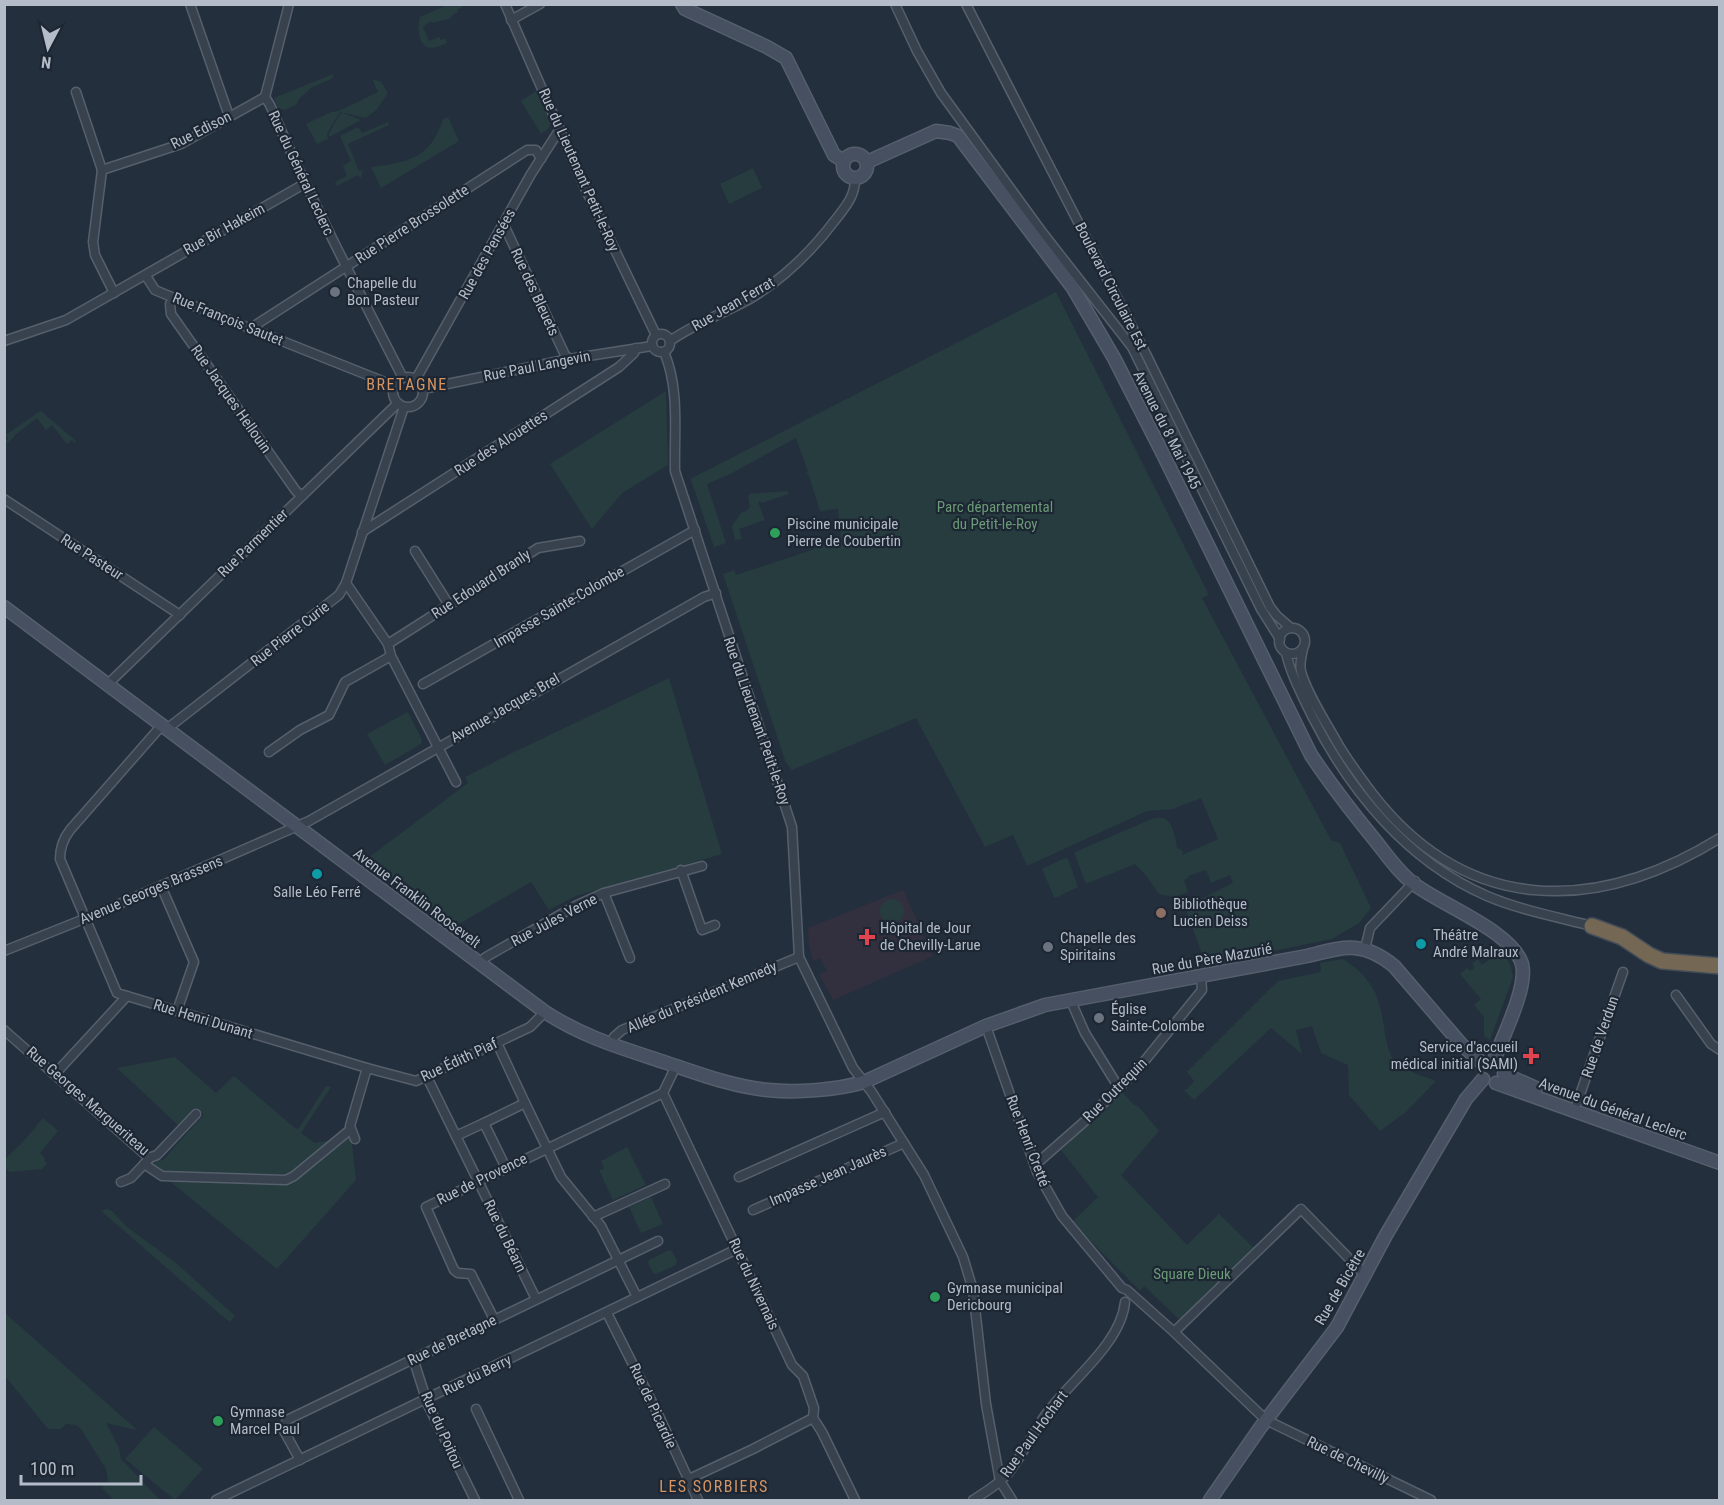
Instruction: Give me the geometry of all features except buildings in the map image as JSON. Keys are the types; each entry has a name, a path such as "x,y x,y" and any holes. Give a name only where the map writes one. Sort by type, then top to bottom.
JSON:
{"highway":[{"path":"1592,926 1622,937 1662,961 1719,966"}],"main road":[{"path":"682,4 685,9 786,58 834,155 844,161"},
{"name":"Avenue du 8 Mai 1945","path":"867,162 936,131 950,132 957,136 1073,288 1114,358 1162,452 1311,755 1336,793 1397,868 1412,882 1506,941 1519,956 1523,984 1494,1070"},
{"path":"857,154 867,162 868,168 865,175 855,179 845,173 844,161 849,155 857,154"},
{"name":"Avenue Franklin Roosevelt","path":"4,607 545,1012 579,1033 730,1083 770,1090 793,1091 848,1086 864,1082"},
{"name":"Avenue du 8 Mai 1945","path":"1372,837 1436,892 1510,936 1524,954 1529,973 1528,984 1503,1053 1494,1070"},
{"name":"Rue du Père Mazurié","path":"864,1082 986,1026 1045,1005 1342,948 1365,949"},
{"path":"1365,949 1382,956 1394,966 1461,1044 1494,1070 1577,1102 1637,1129 1719,1157"},
{"name":"Avenue du Général Leclerc","path":"1494,1070 1719,1163"},
{"name":"Rue de Bicêtre","path":"1210,1500 1266,1420 1337,1327 1386,1235 1466,1099 1494,1070"}],"street":[{"path":"190,4 229,117"},
{"name":"Rue du Lieutenant Petit-le-Roy","path":"505,4 586,190 656,335"},
{"path":"511,20 540,4"},
{"path":"895,4 921,59 941,93 1137,356 1261,609 1280,639"},
{"name":"Boulevard Circulaire Est","path":"966,4 1143,348 1270,607 1291,628"},
{"path":"264,97 291,6"},
{"path":"76,92 102,170 93,242 95,255 114,293"},
{"name":"Rue Edison","path":"102,170 181,144 264,97"},
{"name":"Rue du Général Leclerc","path":"264,97 270,105 304,184 318,206 334,243 403,378"},
{"name":"Rue des Pensées","path":"416,379 560,129"},
{"name":"Rue Pierre Brossolette","path":"251,328 527,150 536,150 541,159"},
{"name":"Rue Jean Ferrat","path":"670,340 759,293 800,260 849,202 855,189 855,179"},
{"name":"Rue Bir Hakeim","path":"146,276 152,269 304,184"},
{"name":"Rue des Bleuets","path":"504,225 568,359"},
{"path":"4,341 66,320 146,276"},
{"name":"Rue François Sautet","path":"146,276 155,290 395,386"},
{"name":"Rue Jacques Hellouin","path":"174,298 171,304 171,314 296,491 302,496"},
{"path":"664,334 670,340 668,349 664,352 655,351 652,346 652,340 656,335 664,334"},
{"name":"Rue Paul Langevin","path":"423,389 568,359 652,346"},
{"name":"Rue des Alouettes","path":"362,533 619,367 634,353 636,348"},
{"name":"Rue du Lieutenant Petit-le-Roy","path":"664,352 672,381 675,410 675,471 792,827 799,957 853,1068 885,1112 924,1175 963,1257 973,1290 986,1404 1000,1481"},
{"path":"403,378 416,379 423,389 422,399 414,406 401,405 393,395 395,386 403,378"},
{"name":"Rue Parmentier","path":"108,684 302,496 401,405"},
{"name":"Rue Pierre Curie","path":"85,918 60,859 60,849 64,838 105,788 165,726 339,595 346,583 401,405"},
{"name":"Rue Pasteur","path":"4,500 180,615"},
{"name":"Impasse Sainte-Colombe","path":"423,684 695,530"},
{"name":"Rue Edouard Branly","path":"388,644 538,548 580,541"},
{"path":"415,551 449,604"},
{"path":"346,583 388,644 391,656 456,782"},
{"name":"Avenue Jacques Brel","path":"296,827 704,597 716,593"},
{"path":"1303,648 1297,653 1286,652 1280,647 1280,639 1284,632 1291,628 1303,634 1305,642 1301,662 1302,674 1341,748 1385,810 1423,846 1472,875 1495,884 1540,892 1592,888 1668,866 1719,838"},
{"path":"1286,652 1292,675 1316,724 1353,785 1383,820 1418,854 1454,879 1488,896 1529,910 1592,926"},
{"path":"268,752 300,730 329,715 345,682 391,656"},
{"name":"Avenue Georges Brassens","path":"4,951 296,827"},
{"name":"Rue Jules Verne","path":"479,963 577,905 604,893 702,866"},
{"path":"681,870 702,930 715,925"},
{"path":"1365,949 1370,928 1412,882 1416,881 1423,887 1436,892"},
{"path":"161,886 194,962 177,1011"},
{"path":"604,893 630,958"},
{"path":"55,1074 127,996 117,993 85,918"},
{"name":"Allée du Président Kennedy","path":"610,1044 622,1030 799,957"},
{"name":"Rue de Verdun","path":"1577,1102 1623,972"},
{"name":"Rue Outrequin","path":"1035,1165 1138,1069 1202,990 1201,976"},
{"path":"1676,995 1712,1044 1719,1050"},
{"name":"Rue Henri Dunant","path":"127,996 367,1068"},
{"path":"1070,999 1075,1006 1084,1033 1119,1088"},
{"name":"Rue Édith Piaf","path":"367,1068 416,1081 530,1027 545,1012"},
{"name":"Rue Henri Cretté","path":"986,1026 1035,1165 1062,1216 1122,1288 1174,1332"},
{"name":"Rue Georges Margueriteau","path":"4,1030 55,1074 147,1161 157,1155 196,1114"},
{"path":"497,1043 561,1177 601,1226 616,1260 638,1297"},
{"path":"663,1093 676,1066"},
{"path":"355,1139 350,1126 367,1068"},
{"name":"Rue du Béarn","path":"427,1077 536,1299"},
{"name":"Rue de Provence","path":"494,1319 471,1274 458,1273 454,1270 426,1207 663,1093"},
{"name":"Rue du Nivernais","path":"663,1093 792,1365 802,1376 814,1408 813,1418 855,1500"},
{"path":"456,1136 525,1103"},
{"path":"739,1177 885,1112"},
{"path":"484,1123 506,1168"},
{"path":"121,1182 131,1178 147,1161 162,1176 286,1180 351,1129"},
{"name":"Impasse Jean Jaurès","path":"753,1210 904,1143"},
{"path":"593,1217 665,1184"},
{"path":"1174,1332 1301,1209 1366,1276"},
{"name":"Rue de Bretagne","path":"300,1460 284,1429 286,1420 658,1241"},
{"name":"Rue du Berry","path":"216,1500 737,1249"},
{"name":"Rue Paul Hochart","path":"974,1500 1000,1481 1012,1468 1051,1408 1114,1333 1123,1314 1125,1302"},
{"name":"Rue de Picardie","path":"607,1313 698,1500"},
{"name":"Rue de Chevilly","path":"1174,1332 1266,1420 1431,1500"},
{"name":"Rue du Poitou","path":"413,1358 426,1399 475,1500"},
{"path":"476,1409 519,1500"},
{"path":"689,1479 813,1418"},
{"path":"1000,1481 1012,1500"}],"shaded area":[{"name":"Hôpital de Jour de Chevilly-Larue","path":"903,890 933,956 833,1000 819,974 827,971 820,958 813,961 808,928"}],"green space":[{"path":"447,5 466,5 457,10 458,12 451,18 433,23 431,21 423,27 429,41 439,37 441,40 445,38 447,43 433,48 427,47 419,36 420,17"},
{"path":"333,74 333,78 311,88 296,105 284,110 278,108 274,98"},
{"path":"372,79 381,82 388,93 377,109 366,118 340,112 327,133 328,139 317,144 306,124 378,92"},
{"path":"536,91 551,123 548,129 541,134 521,101"},
{"path":"340,114 361,120 329,137"},
{"path":"448,117 459,141 381,188 371,167 396,163 416,156 432,143 443,119"},
{"path":"388,122 389,125 348,144 359,171 363,170 361,178 358,175 337,186 335,182 347,176 343,166 351,161 340,136 358,127 362,133"},
{"path":"753,168 762,188 729,204 720,184"},
{"name":"Parc départemental du Petit-le-Roy","path":"1056,292 1207,591 1208,595 1202,598 1331,840 1340,843 1371,908 1359,923 1332,939 1206,965 1185,907 1233,883 1230,875 1211,883 1206,870 1188,876 1184,880 1188,892 1175,897 1159,894 1135,864 1086,884 1075,852 1154,818 1165,819 1169,822 1174,831 1177,848 1183,851 1182,855 1218,839 1201,798 1173,809 1147,811 1027,866 1013,835 985,847 916,718 792,770 786,763 723,574 734,570 736,575 821,545 841,541 838,509 820,511 796,438 707,484 726,543 714,547 692,478"},
{"path":"666,391 668,465 622,493 592,529 550,464"},
{"path":"40,411 76,441 75,443 72,440 67,444 52,425 46,430 37,418 5,443 8,438 6,435"},
{"path":"787,491 789,494 758,502 765,520 739,529 742,539 735,540 732,526 741,513 750,507 749,494"},
{"path":"669,678 722,854 576,896 549,910 531,882 452,928 364,861 468,783 465,777"},
{"path":"408,712 422,740 421,744 385,765 367,734"},
{"path":"1065,858 1068,859 1078,887 1054,897 1042,869"},
{"path":"887,899 897,899 904,906 904,916 897,923 887,923 880,916 880,906"},
{"path":"1503,950 1513,977 1490,1040 1484,1036 1484,1017 1474,1005 1481,999 1460,974 1467,968 1473,970 1472,964 1478,959 1482,965"},
{"path":"1343,959 1369,982 1374,991 1381,1010 1390,1054 1394,1060 1408,1070 1436,1081 1406,1112 1380,1131 1349,1095 1348,1065 1321,1053 1312,1026 1296,1030 1302,1054 1271,1028 1194,1100 1184,1090 1194,1081 1187,1072 1278,981 1321,972 1320,963"},
{"path":"175,1057 216,1093 234,1076 296,1129 299,1128 326,1086 331,1087 301,1133 315,1143 331,1140 344,1130 351,1136 356,1180 277,1269 149,1164 157,1157 162,1161 204,1114 196,1108 180,1127 117,1068"},
{"name":"Square Dieuk","path":"1122,1092 1134,1105 1138,1106 1159,1131 1121,1175 1187,1245 1219,1214 1256,1250 1181,1321 1144,1286 1140,1291 1072,1222 1098,1197 1061,1150"},
{"path":"43,1118 58,1131 40,1153 47,1163 42,1169 10,1172 5,1168 5,1159"},
{"path":"627,1147 646,1185 613,1200 599,1170 604,1169 601,1161"},
{"path":"651,1197 663,1224 641,1233 629,1207"},
{"path":"107,1209 112,1211 127,1227 176,1263 235,1316 230,1322 101,1211"},
{"path":"669,1250 672,1251 677,1261 676,1265 656,1274 653,1273 648,1263 649,1260"},
{"path":"5,1313 137,1430 106,1423 119,1448 121,1459 160,1500 114,1500 102,1488 108,1481 106,1469 81,1429 76,1425 66,1424 61,1429 48,1429 5,1376"},
{"path":"154,1427 203,1469 175,1500 125,1459"}],"place":[{"name":"Chapelle du Bon Pasteur","path":"335,292"},
{"name":"Piscine municipale Pierre de Coubertin","path":"775,533"},
{"name":"Salle Léo Ferré","path":"317,874"},
{"name":"Bibliothèque Lucien Deiss","path":"1161,913"},
{"name":"Hôpital de Jour de Chevilly-Larue","path":"867,937"},
{"name":"Théâtre André Malraux","path":"1421,944"},
{"name":"Chapelle des Spiritains","path":"1048,947"},
{"name":"Église Sainte-Colombe","path":"1099,1018"},
{"name":"Service d'accueil médical initial (SAMI)","path":"1531,1056"},
{"name":"Gymnase municipal Dericbourg","path":"935,1297"},
{"name":"Gymnase Marcel Paul","path":"218,1421"}],"district":[{"name":"BRETAGNE","path":"407,384"},
{"name":"LES SORBIERS","path":"714,1486"}]}
